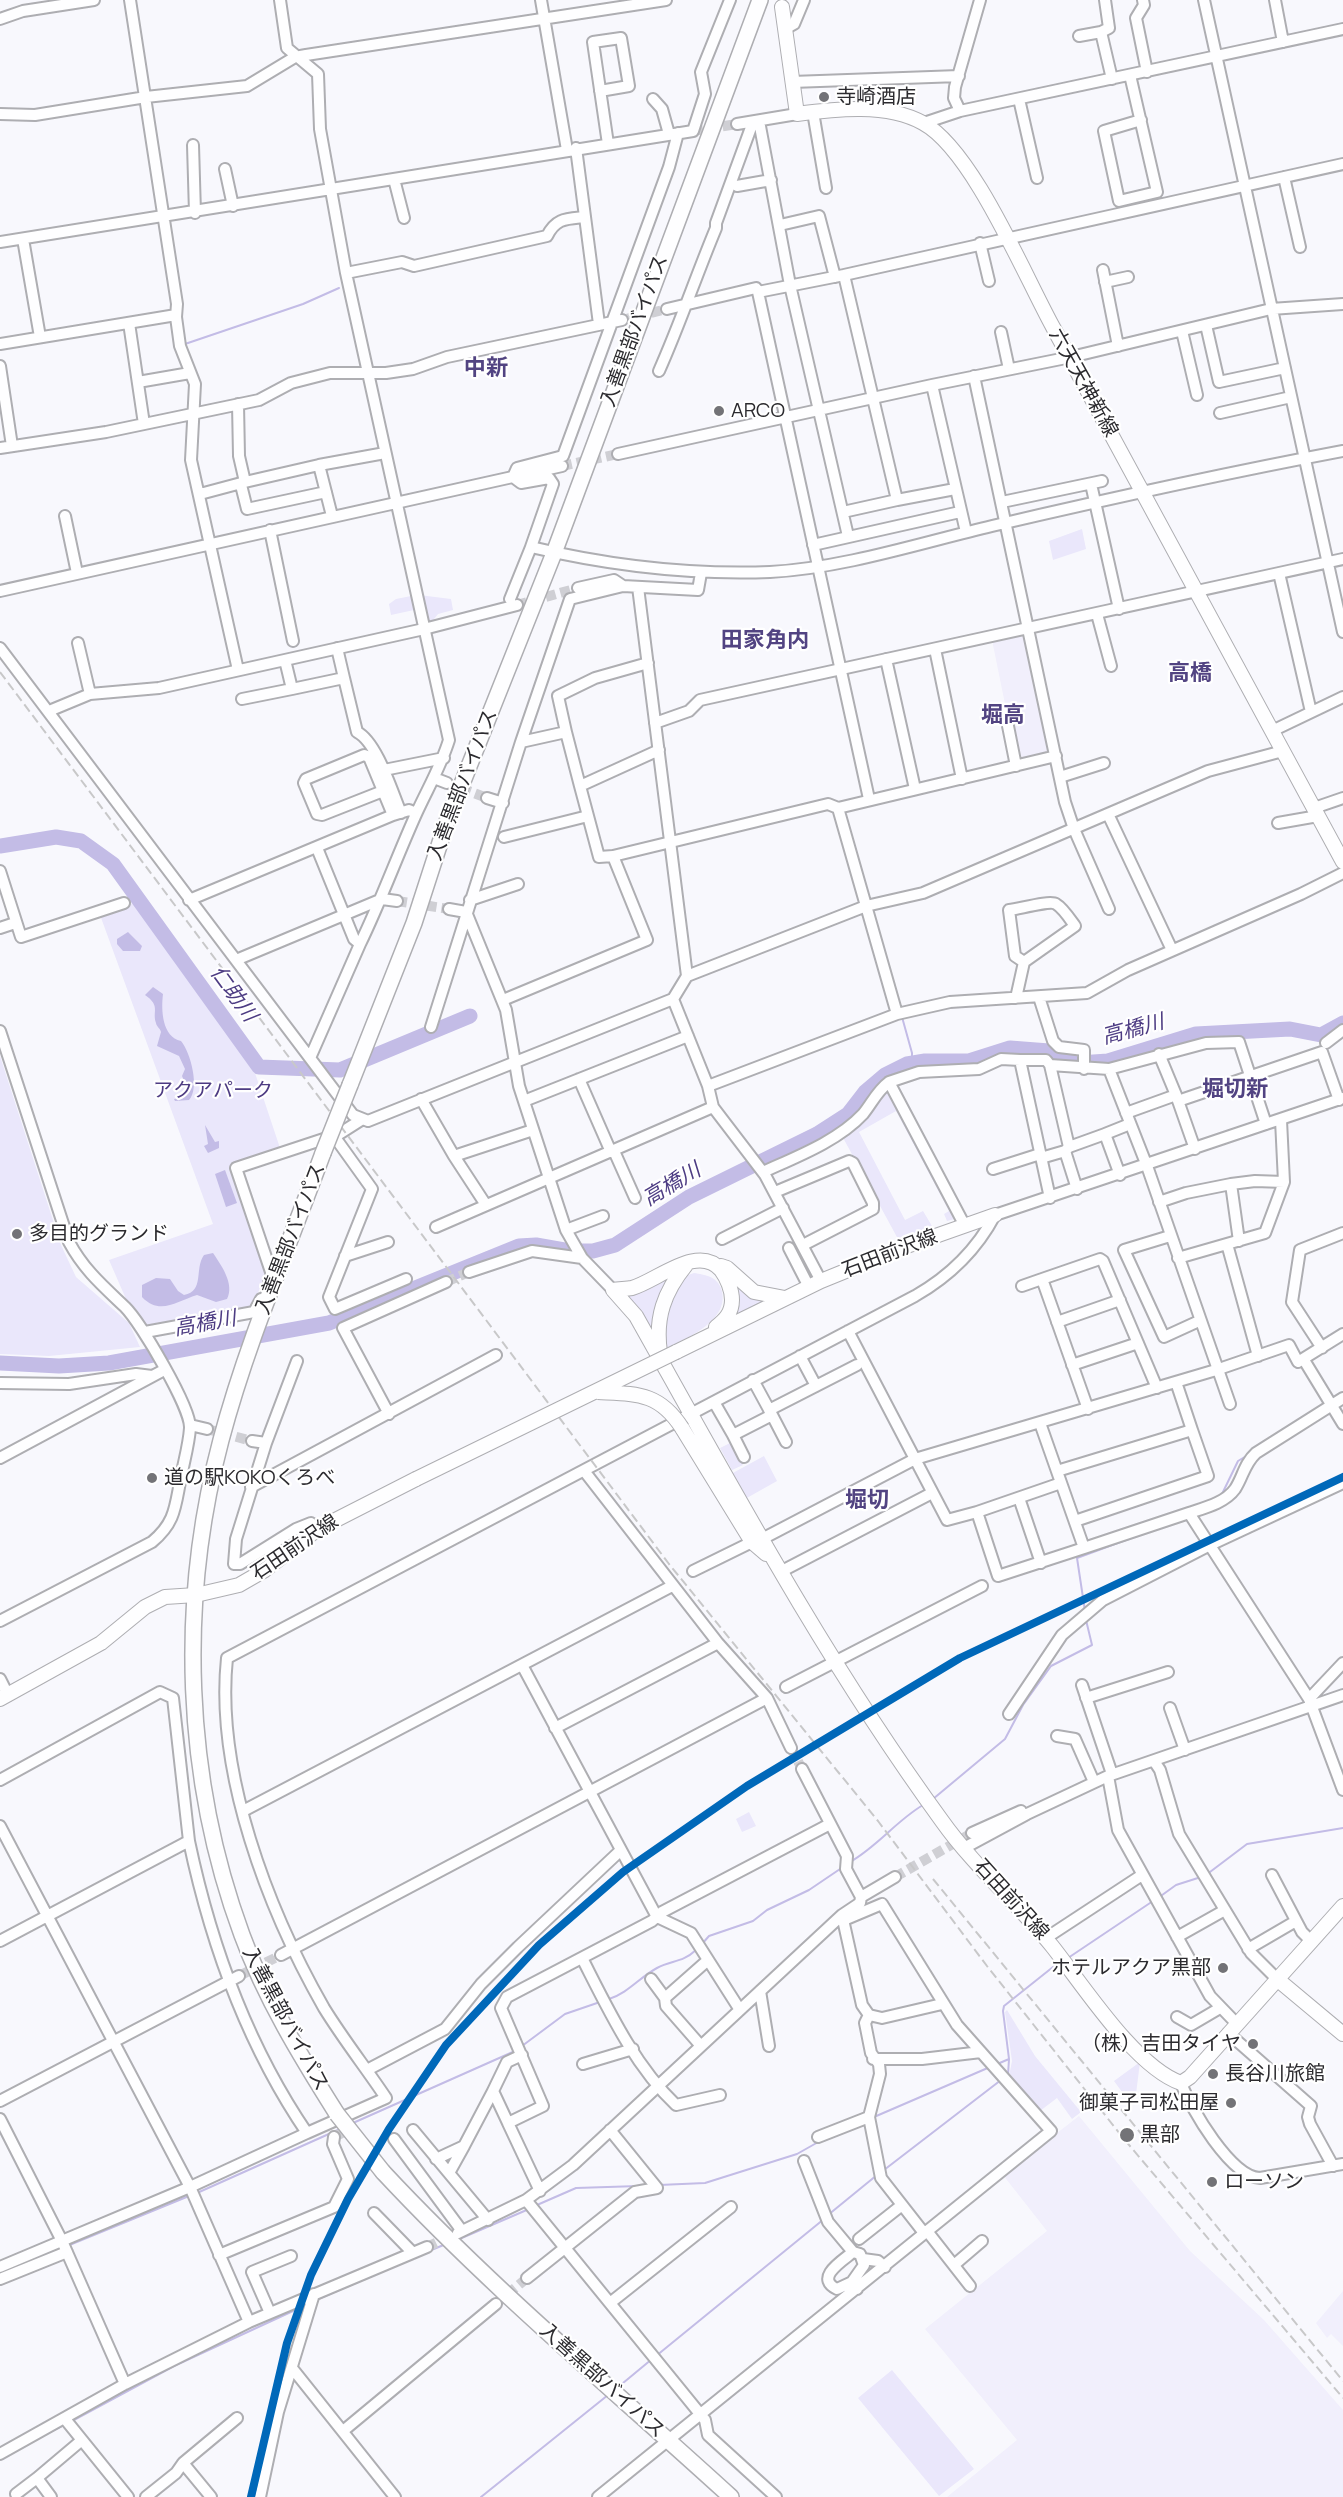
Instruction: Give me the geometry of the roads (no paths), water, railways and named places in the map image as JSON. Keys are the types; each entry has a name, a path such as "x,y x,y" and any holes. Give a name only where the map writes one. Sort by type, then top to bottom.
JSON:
{"highway":[{"name":"入善黒部バイパス","path":"731,2497 498,2288 432,2225 383,2172 337,2114 273,2006 242,1937 219,1865 203,1788 192,1660 203,1520 221,1440 250,1350 323,1153 414,923 446,824 554,553 760,0"}],"main road":[{"path":"782,7 797,114"},
{"name":"六天天神新線","path":"797,114 875,110 924,123 958,154 988,202 1142,493 1343,862"},
{"name":"石田前沢線","path":"4,1697 101,1643 145,1607 165,1597 196,1595 239,1585 265,1570 318,1529 695,1342 815,1284 907,1246 995,1215"},
{"path":"613,1290 632,1288 689,1262 708,1261 727,1268 754,1292 786,1298"},
{"name":"石田前沢線","path":"661,1360 658,1327 661,1311 671,1286 689,1262"},
{"name":"石田前沢線","path":"695,1342 725,1321 730,1312 731,1290 725,1276 716,1265"},
{"name":"石田前沢線","path":"613,1290 636,1316 757,1541"},
{"name":"石田前沢線","path":"593,1392 623,1391 645,1396 666,1408 682,1428 757,1541 781,1568 908,1773 964,1848 1046,1938 1136,2050 1156,2070 1181,2083"},
{"path":"1181,2083 1343,1906"},
{"path":"1277,1979 1343,2034"}],"street":[{"path":"0,19 23,11 94,0"},
{"path":"129,0 177,304 180,346 195,384 195,414 190,440 191,460 238,670"},
{"path":"280,0 287,48 318,74 320,129 346,273 449,740 444,758 416,813 382,899 310,1058"},
{"path":"541,0 585,217 599,324"},
{"path":"0,114 35,115 146,97 248,86 295,57 666,0"},
{"path":"0,242 195,213 693,130 705,94 701,72 730,0"},
{"path":"785,29 794,24 804,0"},
{"path":"960,111 954,98 980,0"},
{"path":"1079,36 1101,32 1109,28 1105,0"},
{"path":"1143,0 1144,5 1136,18 1147,72"},
{"path":"1204,0 1343,632"},
{"path":"1275,0 1283,42"},
{"path":"924,123 960,111 1343,29"},
{"path":"1101,32 1112,79"},
{"path":"600,91 629,86 621,38 592,42 608,144"},
{"path":"1130,75 1141,120 1157,192 1119,201 1104,131 1141,120"},
{"path":"792,81 958,76"},
{"path":"513,477 517,468 563,456 617,320 669,167 674,134 662,109 653,99"},
{"path":"1019,99 1037,178"},
{"path":"813,112 826,188"},
{"path":"737,124 797,114"},
{"path":"756,121 771,180 790,285 848,536"},
{"path":"659,371 678,330 684,305 756,121"},
{"path":"193,145 195,213"},
{"path":"758,292 840,276 1343,164"},
{"path":"225,169 233,206"},
{"path":"1284,177 1300,247"},
{"path":"394,179 404,218"},
{"path":"737,186 771,180"},
{"path":"780,225 819,216 840,276 874,398 897,500"},
{"path":"346,273 402,262 414,266 547,236 554,224 560,220 585,217"},
{"path":"23,239 40,337"},
{"path":"980,243 989,281"},
{"path":"1103,270 1118,346"},
{"path":"1105,282 1128,277"},
{"path":"667,309 756,288 758,292 869,799"},
{"path":"618,454 820,411 932,384 1071,357 1271,309 1343,304"},
{"path":"0,344 176,315"},
{"path":"0,448 144,424 259,400 291,383 330,373 386,373 413,369 447,357 617,320"},
{"path":"129,323 144,424"},
{"path":"1206,325 1219,382 1285,368"},
{"path":"1182,331 1197,395"},
{"path":"1001,332 1009,369"},
{"path":"0,366 12,446"},
{"path":"138,382 190,373"},
{"path":"974,376 1060,777 1074,830 1109,909"},
{"path":"932,384 966,532"},
{"path":"1220,412 1292,398"},
{"path":"238,404 239,456 247,508 326,492"},
{"path":"531,547 614,565 701,573 772,572 818,567 1096,503 1343,451"},
{"path":"200,494 319,465 385,453"},
{"path":"319,465 332,516"},
{"path":"0,591 562,466"},
{"path":"49,711 90,694 159,688 424,629 513,602 553,484 549,478 521,483 513,477"},
{"path":"1002,502 1097,482 1096,503 1119,609"},
{"path":"843,512 955,489"},
{"path":"813,545 960,512"},
{"path":"65,516 77,573"},
{"path":"270,530 293,641"},
{"path":"655,723 689,711 700,700 1343,559"},
{"path":"431,1027 521,742 570,599 623,586 698,590 701,573"},
{"path":"1279,573 1311,712"},
{"path":"578,588 614,580 623,586"},
{"path":"638,587 687,976"},
{"path":"1097,614 1111,666"},
{"path":"78,643 90,694"},
{"path":"0,648 353,1114 361,1120 368,1121 673,999 687,976 866,906 923,893 1208,771 1283,751"},
{"path":"337,648 357,732 364,735 384,770 397,814"},
{"path":"935,649 962,779"},
{"path":"886,659 915,789"},
{"path":"285,660 292,688"},
{"path":"648,663 595,678 558,696 599,857 613,856 828,804 838,808 1056,756"},
{"path":"242,699 344,678"},
{"path":"1272,731 1343,697"},
{"path":"1005,711 1016,766"},
{"path":"521,742 566,732"},
{"path":"580,786 659,750"},
{"path":"383,791 322,815 316,814 304,783 306,779 364,755 369,757 383,791 397,814"},
{"path":"384,770 444,758"},
{"path":"1060,777 1104,763"},
{"path":"434,778 447,783"},
{"path":"487,798 503,803"},
{"path":"1278,823 1316,812 1343,798"},
{"path":"838,808 897,1014"},
{"path":"189,900 397,814 409,810 416,813"},
{"path":"1108,814 1172,950"},
{"path":"504,837 588,816"},
{"path":"316,848 354,939 360,944"},
{"path":"503,1000 646,940 613,856"},
{"path":"0,871 21,937 124,903"},
{"path":"708,1086 897,1014 950,1002 1087,993 1128,970 1343,873"},
{"path":"470,900 518,884"},
{"path":"236,960 382,899 397,901"},
{"path":"1016,998 1024,962 1075,926 1056,903 1046,902 1009,910 1015,956 1024,962"},
{"path":"449,909 466,912"},
{"path":"466,912 503,1000 524,1101 569,1235 581,1257 613,1290"},
{"path":"0,928 15,923"},
{"path":"1039,997 1053,1041 1059,1047 1084,1050 1084,1069"},
{"path":"673,999 708,1086 713,1107 775,1192 802,1245 815,1284"},
{"path":"1326,1043 1343,1030"},
{"path":"0,1031 69,1242 81,1264 127,1308 146,1335 182,1404 190,1425 174,1514 166,1530 152,1542 0,1621"},
{"path":"524,1101 688,1036"},
{"path":"1050,1065 1109,1069 1206,1042 1239,1042 1266,1124"},
{"path":"0,2279 64,2246 386,2098 325,2009 270,1899 243,1811 230,1748 227,1658 585,1472 942,1280 984,1237 995,1215 1147,1166 1341,1099 1322,1052 1177,1098 1128,1119 1105,1134 1067,1149 993,1168"},
{"path":"1159,1054 1195,1149"},
{"path":"762,1172 799,1155 848,1126 863,1114 877,1093 889,1082 919,1072 979,1069 1001,1059 1046,1060 1050,1065 1077,1189"},
{"path":"1020,1060 1050,1198"},
{"path":"1109,1069 1147,1166 1216,1370 1230,1404"},
{"path":"579,1079 635,1198"},
{"path":"889,1082 965,1226"},
{"path":"421,1099 486,1205"},
{"path":"436,1227 713,1107"},
{"path":"146,1335 254,1312 272,1275 236,1168 334,1136 350,1129 361,1120"},
{"path":"1178,1258 1265,1233 1284,1182 1281,1120"},
{"path":"454,1156 533,1130"},
{"path":"1105,1134 1120,1174"},
{"path":"334,1136 372,1189 329,1297 389,1414"},
{"path":"775,1192 849,1161 853,1163 873,1203 873,1209 802,1245"},
{"path":"1159,1202 1186,1192 1255,1180 1284,1182"},
{"path":"1232,1184 1239,1241"},
{"path":"722,1239 783,1208"},
{"path":"569,1235 603,1216"},
{"path":"1322,1348 1292,1302 1300,1250 1343,1233"},
{"path":"1170,1236 1124,1250 1164,1337 1199,1321"},
{"path":"345,1256 388,1242"},
{"path":"1227,1244 1258,1356"},
{"path":"789,1248 815,1284"},
{"path":"469,1272 531,1251 581,1257"},
{"path":"1022,1286 1100,1259 1157,1388"},
{"path":"335,1309 406,1279"},
{"path":"1042,1279 1088,1409"},
{"path":"343,1328 446,1282"},
{"path":"1057,1322 1120,1300"},
{"path":"848,1331 947,1520 1061,1483"},
{"path":"693,1571 915,1460 1216,1370 1289,1345 1298,1362 1343,1334"},
{"path":"1072,1365 1138,1343"},
{"path":"251,1487 496,1355"},
{"path":"800,1356 816,1386"},
{"path":"1304,1360 1333,1404 1343,1424"},
{"path":"297,1361 251,1487 236,1539 234,1564 240,1564 296,1529 311,1523 318,1529"},
{"path":"732,1435 857,1365"},
{"path":"0,1458 164,1370"},
{"path":"0,1383 69,1384 136,1374 152,1376"},
{"path":"753,1380 786,1442"},
{"path":"1075,1521 1208,1476 1176,1382"},
{"path":"976,1512 998,1576 1041,1563 1189,1513 1227,1496 1234,1489 1246,1462 1256,1453 1343,1398"},
{"path":"714,1402 744,1457"},
{"path":"1040,1423 1084,1548"},
{"path":"190,1425 207,1429"},
{"path":"1057,1471 1192,1430"},
{"path":"252,1441 266,1443"},
{"path":"585,1472 672,1586 767,1698 791,1748"},
{"path":"1010,1714 1046,1656 1074,1623 1103,1600 1208,1546 1343,1483"},
{"path":"781,1568 933,1492"},
{"path":"1019,1498 1041,1563"},
{"path":"1189,1513 1310,1702 1343,1790"},
{"path":"243,1811 672,1586"},
{"path":"786,1687 982,1586"},
{"path":"555,1728 718,1643"},
{"path":"1310,1702 1343,1663"},
{"path":"522,1665 657,1917 691,1933 740,2010"},
{"path":"1086,1698 1168,1672"},
{"path":"0,1678 4,1697"},
{"path":"1082,1685 1110,1775 1118,1830 1177,1937 1232,2028 1311,2106 1308,2117 1310,2124 1338,2165 1252,2177 1228,2156 1191,2106 1181,2083"},
{"path":"0,1780 160,1692 173,1698 189,1841 210,1928 228,1982 258,2049 307,2133"},
{"path":"964,1848 1027,1814 1110,1775 1185,1750 1310,1702 1343,1695"},
{"path":"280,1955 767,1698"},
{"path":"1170,1707 1185,1750"},
{"path":"1057,1736 1075,1739 1094,1782"},
{"path":"1154,1761 1160,1770 1179,1834 1248,1949 1277,1979"},
{"path":"394,2139 460,2232 488,2220 540,2191 610,2130 760,1991 860,1903 861,1897 846,1869 847,1856 802,1769"},
{"path":"972,1833 1019,1810 1027,1814"},
{"path":"508,2123 543,2106 501,2008 507,1997 830,1824"},
{"path":"0,1826 190,2187 249,2322"},
{"path":"0,1941 189,1841"},
{"path":"367,2070 445,2029 482,1984 518,1947 620,1851"},
{"path":"1046,1938 1142,1875"},
{"path":"1272,1875 1296,1921 1311,1941"},
{"path":"861,1897 895,1877"},
{"path":"598,2497 701,2415 855,2285 885,2266 1051,2131 942,2004 882,1904 843,1917"},
{"path":"1177,1937 1225,1910"},
{"path":"843,1917 862,2005 869,2015 882,2018 942,2004"},
{"path":"1248,1949 1296,1921"},
{"path":"582,1958 657,2087 676,2104 720,2095"},
{"path":"665,1998 708,1960"},
{"path":"0,2101 239,1976"},
{"path":"651,1979 665,1998 666,2006 701,2046"},
{"path":"760,1991 769,2046"},
{"path":"1177,2017 1191,2025 1220,2008"},
{"path":"869,2015 865,2023 873,2059 879,2064 880,2074 869,2117 881,2178 970,2286"},
{"path":"1329,2022 1343,2020"},
{"path":"583,2064 633,2049"},
{"path":"873,2059 922,2059 981,2052"},
{"path":"449,2173 507,2062 522,2055"},
{"path":"493,2091 540,2191"},
{"path":"354,2113 358,2125"},
{"path":"818,2137 869,2117"},
{"path":"0,2119 64,2246 125,2384"},
{"path":"413,2130 488,2220"},
{"path":"527,2278 635,2192 657,2188 610,2130"},
{"path":"219,2255 334,2207 348,2178 333,2144 334,2137"},
{"path":"436,2159 465,2146"},
{"path":"804,2160 828,2222 853,2252 863,2259 878,2261 885,2266"},
{"path":"526,2200 705,2420 708,2434 776,2497"},
{"path":"859,2239 902,2205"},
{"path":"610,2303 731,2207"},
{"path":"374,2213 413,2253"},
{"path":"954,2265 982,2241"},
{"path":"0,2267 64,2246"},
{"path":"0,2454 125,2384 249,2322 428,2247"},
{"path":"853,2252 829,2272 828,2279 831,2286 837,2289 855,2285"},
{"path":"270,2313 252,2272 291,2256"},
{"path":"855,2285 864,2265 863,2259"},
{"path":"260,2497 278,2412 314,2294"},
{"path":"343,2431 496,2304"},
{"path":"292,2368 395,2497"},
{"path":"146,2497 237,2418"},
{"path":"65,2419 128,2497"},
{"path":"16,2494 82,2440"},
{"path":"183,2463 211,2497"},
{"path":"37,2478 51,2497"}],"waterway":[{"path":"185,344 303,304 339,288"},
{"name":"仁助川","path":"0,846 56,837 81,841 113,864 259,1067 340,1070 470,1016"},
{"path":"902,1017 912,1053 912,1063"},
{"name":"高橋川","path":"0,1363 59,1366 109,1363 329,1323 519,1246 536,1245 570,1251 593,1251 615,1245 689,1197 817,1134 848,1114 865,1092 885,1075 907,1064 925,1061 969,1061 1010,1048 1049,1051 1079,1063 1108,1061 1196,1034 1290,1029 1321,1035 1343,1023"},
{"path":"1222,1494 1238,1461 1248,1455"},
{"path":"1085,1611 1077,1558 1183,1519"},
{"path":"933,1799 1005,1739 1023,1705 1051,1666 1092,1645 1086,1620"},
{"path":"850,1862 923,1805"},
{"path":"1206,1875 1247,1844 1343,1828"},
{"path":"702,1944 709,1936 753,1921 767,1910 809,1890 843,1867"},
{"path":"1158,1898 1176,1885 1201,1877"},
{"path":"1068,1958 1153,1901"},
{"path":"609,1999 622,1993 662,1965 686,1957 696,1950"},
{"path":"1008,2075 1009,2059 1004,2006 1058,1963"},
{"path":"522,2046 565,2014 600,2002"},
{"path":"353,2123 515,2051"},
{"path":"995,2065 1009,2059"},
{"path":"874,2117 990,2067"},
{"path":"884,2170 1001,2080"},
{"path":"197,2193 340,2129"},
{"path":"659,2185 705,2183 797,2154 820,2141"},
{"path":"828,2215 877,2175"},
{"path":"537,2205 576,2188 639,2186"},
{"path":"67,2246 189,2196"},
{"path":"457,2240 529,2209"},
{"path":"656,2356 824,2219"},
{"path":"429,2251 446,2244"},
{"path":"0,2273 62,2249"},
{"path":"316,2300 385,2270"},
{"path":"72,2421 174,2366 306,2305"},
{"path":"617,2388 652,2359"},
{"path":"481,2497 608,2395"},
{"path":"42,2436 64,2425"}],"tunnel":[{"path":"693,131 737,124"},
{"path":"622,320 667,309"},
{"path":"562,466 618,454"},
{"path":"517,605 578,588"},
{"path":"447,783 487,798"},
{"path":"397,901 449,909"},
{"path":"446,1282 469,1272"},
{"path":"207,1429 252,1441"},
{"path":"791,1748 802,1769"},
{"path":"895,1877 972,1833"},
{"path":"239,1976 281,1955"},
{"path":"334,2137 358,2125"},
{"path":"427,2247 452,2235"},
{"path":"496,2304 527,2278"}],"railway":[{"path":"0,672 669,1564 878,1821 987,1966 1124,2139 1343,2398"},
{"path":"933,1879 1343,2381"}],"place":[{"name":"寺崎酒店","path":"824,97"},
{"name":"ARCO","path":"719,411"},
{"name":"多目的グランド","path":"17,1234"},
{"name":"道の駅KOKOくろべ","path":"152,1478"},
{"name":"ホテルアクア黒部","path":"1223,1968"},
{"name":"（株）吉田タイヤ","path":"1253,2044"},
{"name":"長谷川旅館","path":"1213,2074"},
{"name":"御菓子司松田屋","path":"1231,2103"},
{"name":"黒部","path":"1127,2135"},
{"name":"ローソン","path":"1212,2182"}],"district":[{"name":"中新","path":"486,369"},
{"name":"田家角内","path":"765,641"},
{"name":"高橋","path":"1190,674"},
{"name":"堀高","path":"1003,716"},
{"name":"堀切新","path":"1235,1090"},
{"name":"堀切","path":"867,1501"}],"park label":[{"name":"アクアパーク","path":"213,1091"}]}
